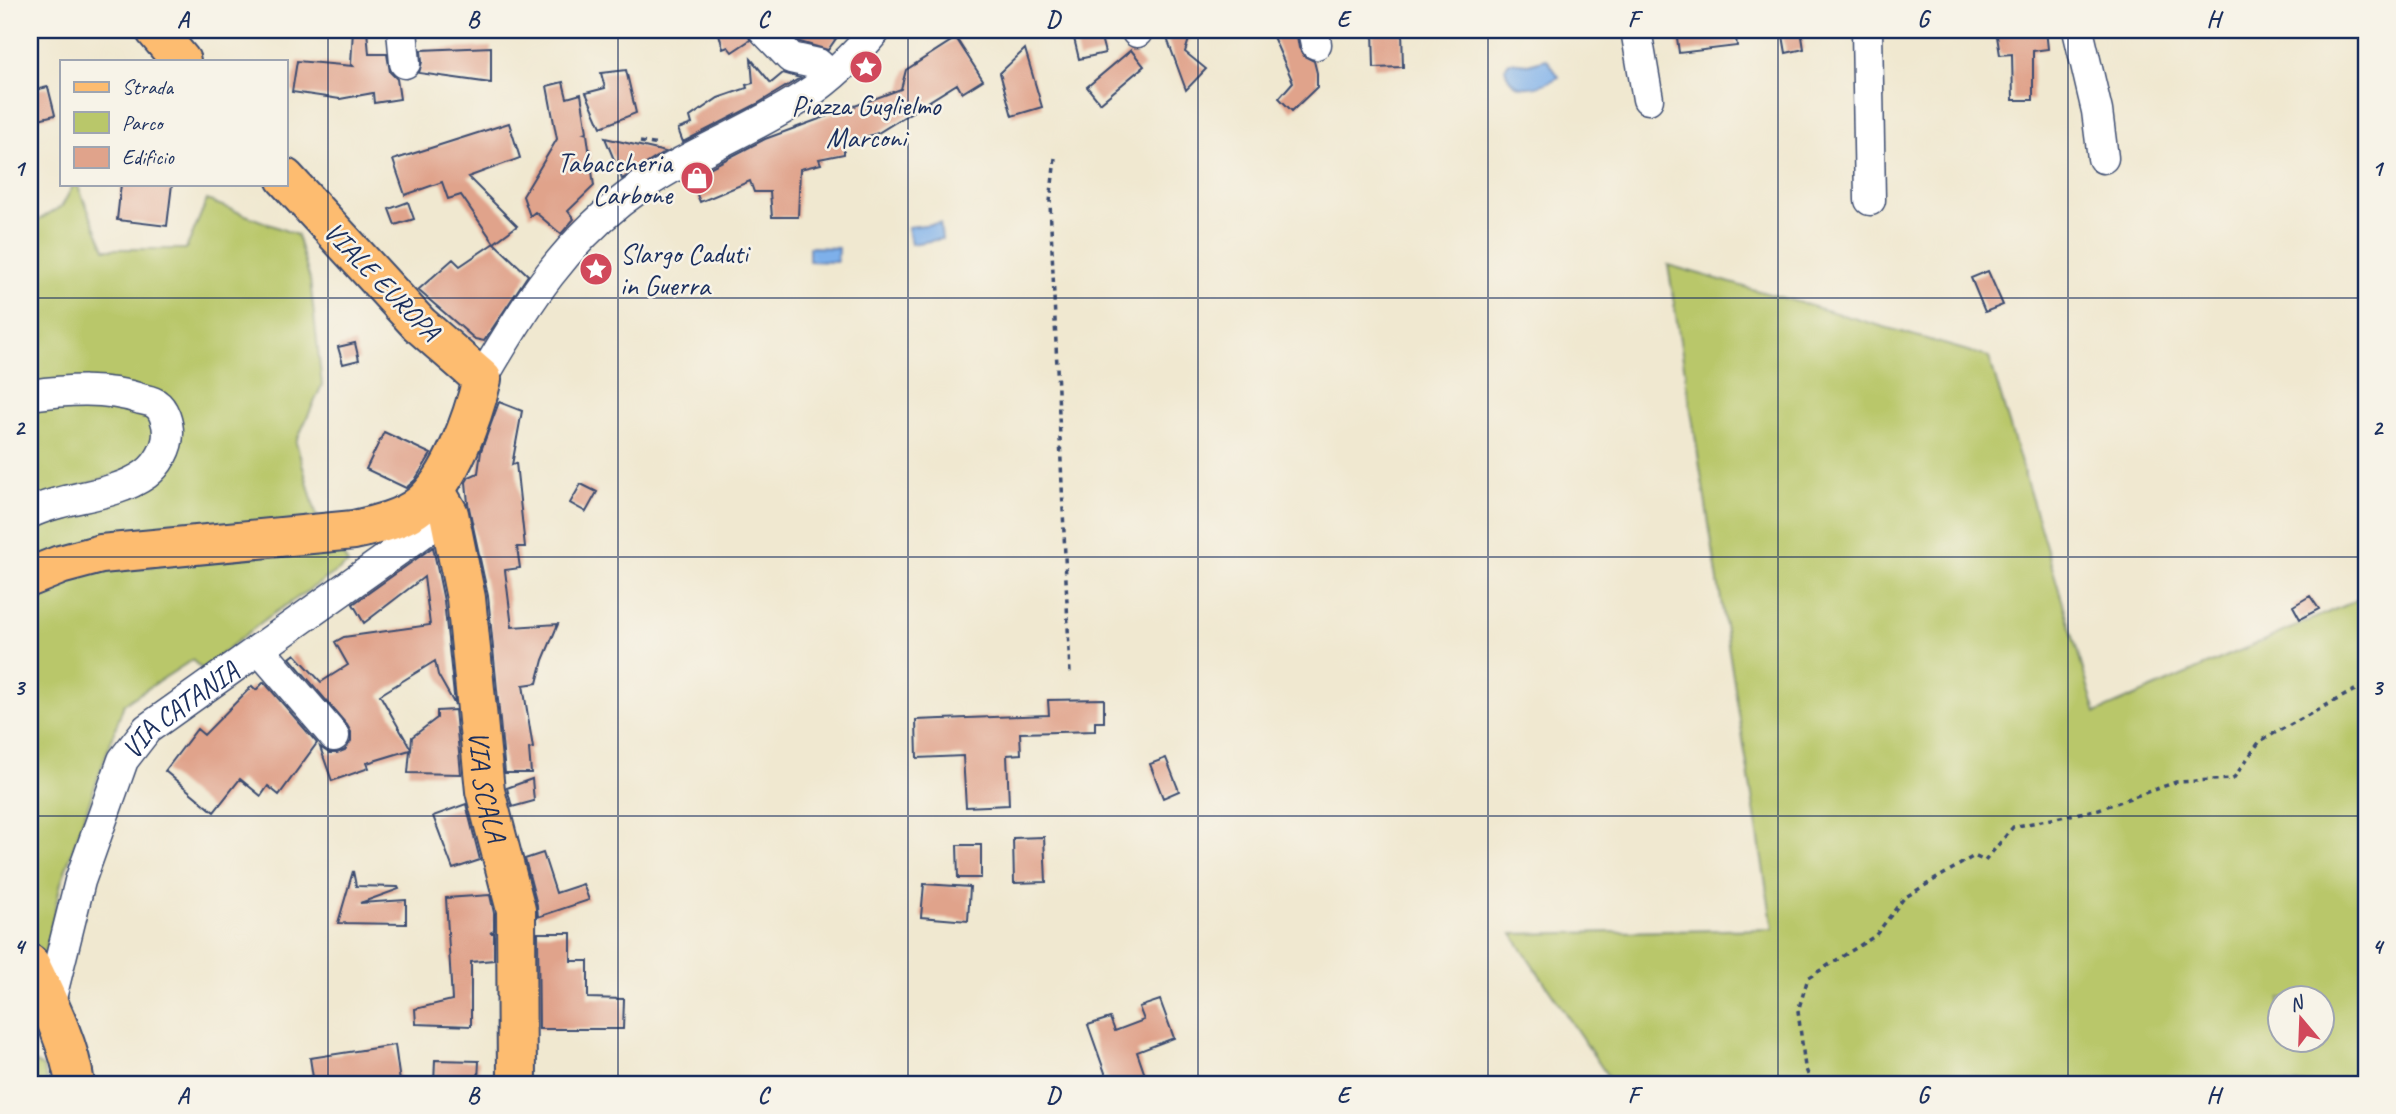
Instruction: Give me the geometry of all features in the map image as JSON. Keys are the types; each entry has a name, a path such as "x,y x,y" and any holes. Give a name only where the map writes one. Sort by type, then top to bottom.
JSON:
{"main road":[{"path":"155,30 180,60"},
{"name":"VIALE EUROPA","path":"287,180 419,324 482,379"},
{"path":"30,577 100,554 355,530 419,506 442,502 459,446 474,412 482,379"},
{"name":"VIA SCALA","path":"442,502 466,598 485,791 516,910 517,1084"},
{"path":"30,964 68,1055 75,1084"},
{"path":"30,1043 39,1043 54,1052 69,1084"}],"street":[{"path":"402,30 405,63"},
{"path":"764,30 791,58 818,64 830,75"},
{"path":"482,379 538,289 568,249 597,222 638,188 684,160 809,93 852,58 876,30"},
{"path":"1636,30 1648,99"},
{"path":"1867,30 1870,200"},
{"path":"2078,30 2097,111 2104,158"},
{"path":"30,395 90,390 123,393 157,404 165,416 168,430 167,444 161,457 138,479 127,485 52,504 30,513"},
{"name":"VIA CATANIA","path":"49,1006 80,881 122,760 147,729 259,649 442,502"},
{"path":"259,649 334,736"}],"path":[{"path":"1055,158 1050,202 1070,674"},
{"path":"1812,1084 1805,1067 1798,1011 1808,978 1875,936 1905,898 1974,856 1985,862 2013,827 2099,809 2176,782 2233,779 2260,741 2366,684"}],"green space":[{"path":"73,186 78,186 105,249 186,249 207,200 297,235 310,280 322,385 296,442 317,517 30,562 30,519 146,482 167,404 30,385 30,225 62,206"},
{"path":"1668,265 1989,357 2096,713 2366,596 2366,1084 1613,1084 1512,934 1773,929"},
{"path":"30,399 149,409 158,438 138,467 30,503"},
{"path":"339,547 348,564 267,618 202,669 192,660 124,704 61,883 42,967 30,942 30,592 86,573"},
{"path":"36,1063 43,1067 48,1084 30,1084 30,1064"}],"water":[{"path":"1547,59 1559,77 1536,86 1513,83 1505,68 1509,62 1528,64"},
{"path":"940,223 942,239 911,244 908,227"},
{"path":"809,247 838,248 837,262 809,261"}],"building":[{"path":"353,30 367,30 369,54 387,54 390,72 397,79 400,99 374,103 373,93 340,99 292,92 297,61 353,66"},
{"path":"718,30 747,30 750,40 732,52 728,47 723,49"},
{"path":"788,30 842,30 828,50 800,42"},
{"path":"1072,30 1099,30 1105,53 1079,59"},
{"path":"1164,30 1192,30 1185,52 1206,69 1186,90"},
{"path":"1270,30 1296,30 1299,48 1304,56 1314,61 1317,87 1292,111 1279,98 1293,82"},
{"path":"1373,30 1402,30 1403,67 1374,68"},
{"path":"1676,30 1735,30 1737,46 1679,53"},
{"path":"1782,30 1801,30 1804,49 1786,53"},
{"path":"1996,30 2046,30 2048,49 2033,51 2033,100 2013,100 2012,54 2000,55"},
{"path":"956,38 983,80 962,93 957,84 878,133 844,144 844,154 819,159 821,164 800,169 798,217 772,217 770,192 754,192 750,181 700,202 690,178 765,139 901,89 906,70"},
{"path":"491,47 491,83 419,73 421,50"},
{"path":"1025,49 1042,107 1012,116 1000,73"},
{"path":"1131,50 1144,66 1100,103 1087,87"},
{"path":"751,59 771,83 783,73 800,78 757,104 683,142 678,129 692,124 690,117 718,98 747,88 746,85 753,83"},
{"path":"626,70 636,113 601,127 586,93 605,88 601,73"},
{"path":"563,82 567,98 581,94 587,132 584,133 587,134 594,186 568,211 574,219 561,234 535,212 530,216 523,196 557,139 547,86"},
{"path":"48,87 55,115 30,121 30,91"},
{"path":"509,123 520,158 468,177 517,226 494,243 461,195 448,199 442,182 405,195 393,160"},
{"path":"605,138 653,149 665,152 622,179"},
{"path":"121,186 172,186 167,226 117,220"},
{"path":"408,202 414,219 395,225 389,209"},
{"path":"494,243 528,275 484,341 475,339 418,290 453,259 460,266"},
{"path":"1988,271 2003,305 1985,312 1971,278"},
{"path":"355,343 359,360 343,364 338,347"},
{"path":"499,402 522,411 512,465 516,463 525,547 517,547 520,568 505,570 512,627 558,624 537,683 523,685 533,748 529,749 531,773 505,773 488,596 466,482 469,477 478,473 481,451"},
{"path":"384,432 431,454 415,480 406,488 366,469"},
{"path":"581,484 597,492 586,512 570,503"},
{"path":"433,547 444,601 455,705 438,675 435,661 380,695 411,749 412,737 437,718 437,711 455,710 461,774 408,773 410,750 367,763 369,768 332,781 320,747 329,753 345,750 351,741 351,732 290,658 295,654 321,682 348,665 335,642 344,637 430,625 424,577 364,623 353,604"},
{"path":"2310,596 2319,609 2300,619 2293,606"},
{"path":"264,682 317,743 279,795 268,786 261,796 240,779 214,812 165,771 197,729 204,735 252,686 256,690"},
{"path":"1104,699 1104,722 1095,722 1095,731 1020,733 1021,754 1007,755 1009,805 966,807 963,756 917,758 916,720 1049,715 1048,700"},
{"path":"1166,758 1179,791 1163,798 1150,764"},
{"path":"532,779 534,801 512,807 507,788"},
{"path":"466,804 480,860 453,869 433,816"},
{"path":"1044,837 1046,882 1014,883 1013,838"},
{"path":"957,845 981,845 981,878 958,878"},
{"path":"543,853 556,893 583,884 589,900 538,917 525,859"},
{"path":"353,871 356,886 398,887 399,889 360,903 406,900 406,924 338,923"},
{"path":"924,884 970,887 968,921 921,917"},
{"path":"490,895 494,913 494,931 490,933 494,933 494,960 471,962 471,1026 416,1024 415,1009 452,1000 446,898"},
{"path":"538,933 571,933 571,961 588,961 588,998 624,999 623,1029 539,1029"},
{"path":"1160,1000 1174,1038 1137,1052 1148,1084 1109,1084 1088,1025 1110,1018 1115,1031 1144,1020 1139,1007"},
{"path":"395,1045 400,1082 314,1084 310,1058"},
{"path":"435,1060 479,1061 478,1081 465,1080 465,1084 434,1084"}],"place":[{"name":"Piazza Guglielmo Marconi","path":"866,67"},
{"name":"Tabaccheria Carbone","path":"697,178"},
{"name":"Slargo Caduti in Guerra","path":"596,269"}]}
